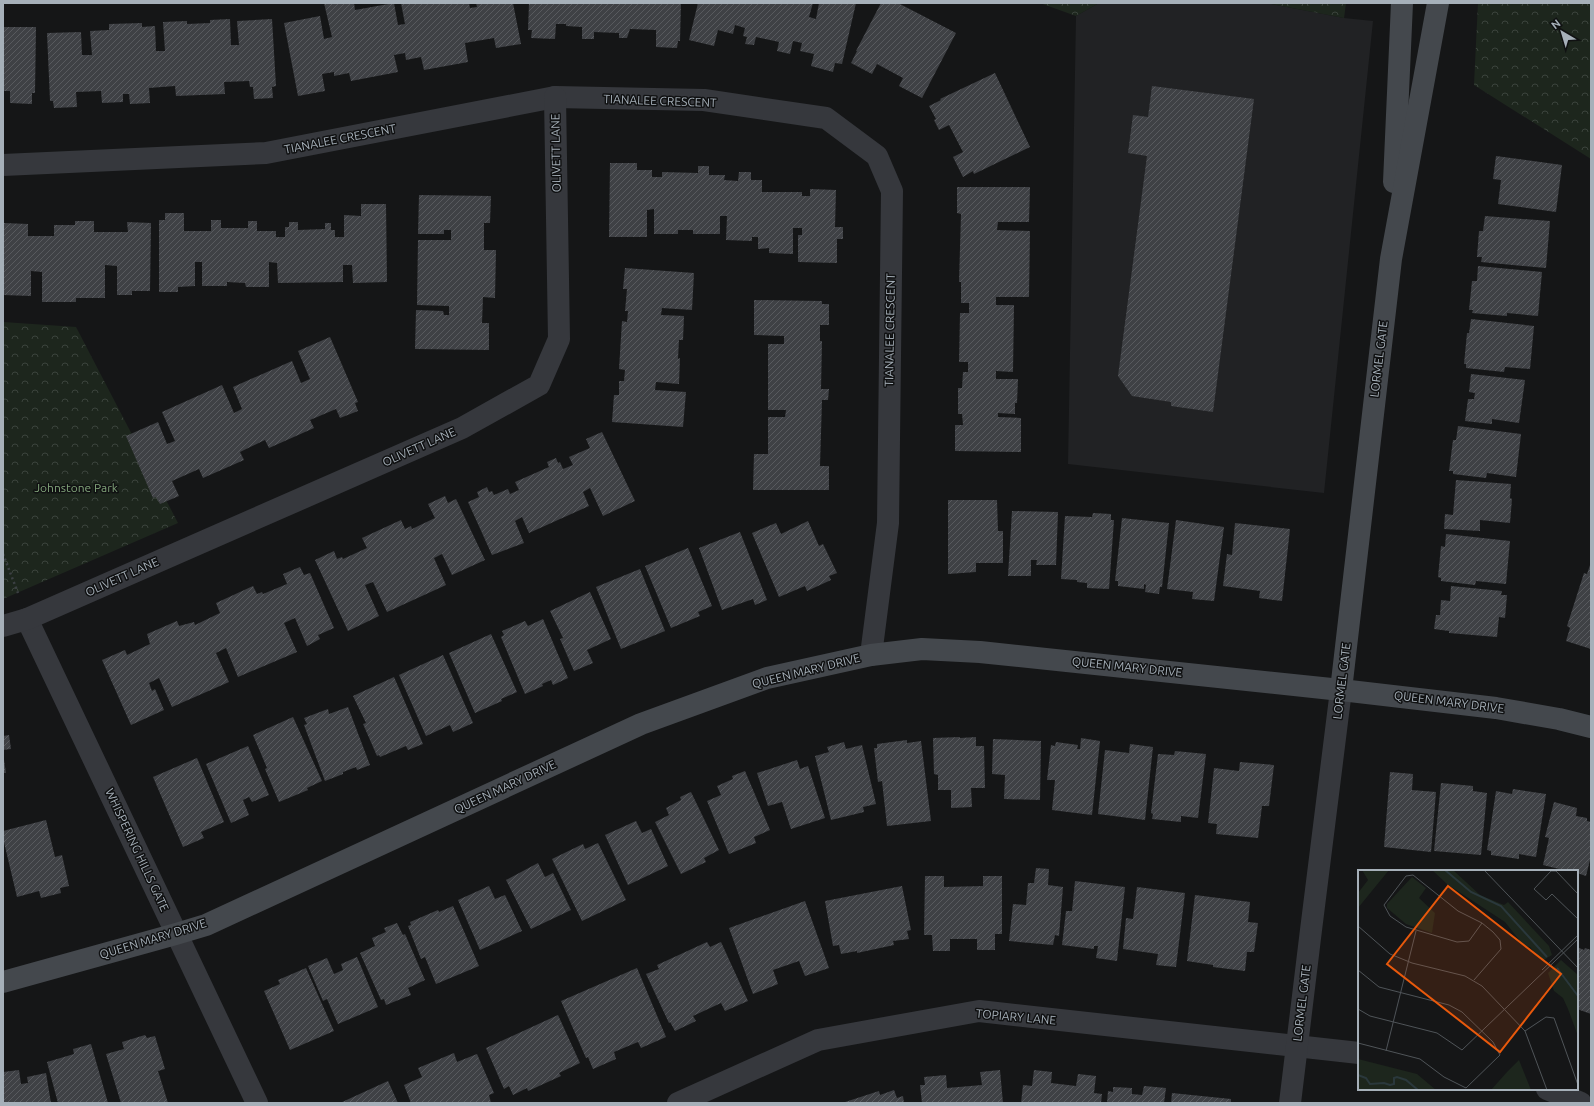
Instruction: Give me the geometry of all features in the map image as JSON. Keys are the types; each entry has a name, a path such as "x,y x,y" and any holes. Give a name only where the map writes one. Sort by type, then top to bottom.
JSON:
{"street":[{"name":"LORMEL GATE","path":"1391,259 1402,3"},
{"name":"LORMEL GATE","path":"1290,1103 1341,690 1391,259 1438,3"},
{"name":"TIANALEE CRESCENT","path":"3,165 266,153 555,97 704,100 826,118 877,156 892,191 888,523 871,655"},
{"name":"OLIVETT LANE","path":"27,619 462,428 539,385 559,339 555,97"},
{"path":"3,626 27,619"},
{"name":"WHISPERING HILLS GATE","path":"27,619 257,1103"},
{"name":"QUEEN MARY DRIVE","path":"3,982 206,925 641,724 767,678 871,655 922,649 980,652 1496,708 1559,719 1591,727"},
{"name":"TOPIARY LANE","path":"678,1103 818,1040 979,1011 1358,1053"},
{"path":"1549,1090 1581,1103"}],"path":[{"path":"3,554 27,619"}],"shaded area":[{"path":"1099,3 1266,3 1344,18 1373,21 1324,493 1068,464 1076,16"}],"green space":[{"path":"1040,3 1099,3 1076,16"},
{"path":"1266,3 1346,3 1344,18"},
{"path":"1478,3 1591,3 1591,159 1474,85"},
{"name":"Johnstone Park","path":"3,322 76,327 178,523 3,599"}],"building":[{"path":"324,3 354,3 355,10 394,3 398,25 405,24 401,3 469,3 470,8 477,7 476,3 513,3 521,44 496,48 494,38 465,43 468,62 424,70 421,57 406,60 405,53 394,55 398,72 351,81 349,73 334,76 334,72 322,74 325,91 298,96 284,23 320,16 324,39 332,37"},
{"path":"529,3 681,3 680,41 678,41 677,48 656,47 656,30 630,29 627,38 619,38 619,33 594,32 594,39 582,39 582,27 566,26 566,24 556,24 555,39 531,38 532,30 528,30"},
{"path":"698,3 813,3 809,17 816,19 819,3 856,3 842,64 835,63 833,72 811,66 814,54 800,51 802,43 793,41 790,54 777,51 779,42 756,37 754,45 745,44 747,37 743,36 745,28 735,25 733,34 718,30 714,46 689,40"},
{"path":"881,3 898,3 956,33 922,98 899,86 903,78 877,64 872,74 851,63"},
{"path":"230,19 231,45 239,45 237,21 272,19 276,86 272,87 273,98 254,99 253,87 250,87 249,81 224,82 225,94 176,96 175,86 149,88 150,103 130,104 129,94 123,94 123,102 102,103 101,91 76,92 77,107 54,108 53,101 50,101 47,33 81,32 82,55 92,55 90,31 109,30 109,24 142,23 142,27 155,26 156,51 165,51 163,22 187,21 187,24 210,23 210,20"},
{"path":"3,27 36,27 35,93 32,93 32,104 10,103 10,91 3,91"},
{"path":"995,73 1030,147 974,174 973,171 963,177 953,157 963,152 949,125 939,130 934,120 936,119 929,106 941,100 940,99"},
{"path":"1152,86 1254,99 1213,412 1171,406 1171,402 1132,396 1118,376 1147,156 1128,153 1133,115 1148,117"},
{"path":"1496,156 1562,165 1556,212 1498,204 1501,180 1493,179"},
{"path":"610,163 637,163 637,170 652,170 652,177 662,177 662,172 698,173 698,166 709,166 709,175 725,175 724,180 738,181 739,172 751,172 751,180 762,180 762,192 802,192 802,196 810,196 810,189 836,190 835,227 843,227 843,239 837,239 837,263 798,262 798,235 802,235 802,228 793,228 793,254 769,253 769,248 758,249 758,237 752,237 752,241 726,240 727,216 720,216 720,234 693,234 693,230 678,230 678,234 654,234 654,209 647,210 647,237 609,237"},
{"path":"957,187 1030,187 1029,222 998,222 997,230 1030,231 1029,297 996,297 996,305 1014,305 1013,372 996,371 996,379 1018,379 1015,414 998,413 998,417 1021,418 1021,452 955,451 955,425 963,425 962,414 958,414 958,388 962,388 963,372 968,372 968,362 959,362 960,313 969,313 969,303 961,303 961,282 959,282 961,214 957,213"},
{"path":"419,195 491,196 490,223 484,223 484,250 496,250 495,298 483,297 482,323 489,323 489,350 415,349 416,310 443,311 444,315 449,315 449,306 417,305 418,240 451,240 451,230 444,230 444,234 418,234"},
{"path":"361,204 386,204 387,282 353,283 352,265 343,265 343,282 278,283 277,263 269,262 269,287 246,287 245,283 227,282 227,286 202,286 202,262 195,262 195,286 178,287 178,292 159,292 159,220 165,220 165,213 184,213 184,231 211,231 211,220 221,220 221,228 248,228 248,221 257,221 257,231 276,231 276,237 285,237 285,227 289,227 289,222 298,222 298,230 325,229 325,223 331,223 331,230 335,230 335,237 344,237 344,215 361,216"},
{"path":"1485,216 1550,221 1546,268 1481,262 1482,257 1477,257 1479,231 1483,231"},
{"path":"75,221 94,221 94,232 128,232 127,222 151,223 150,291 132,291 132,295 117,295 117,266 105,265 105,298 76,298 76,302 42,302 42,272 31,271 31,296 3,295 4,223 28,224 28,236 54,236 54,225 75,225"},
{"path":"1478,266 1542,272 1538,316 1507,313 1507,316 1472,313 1473,310 1469,310 1472,281 1477,281"},
{"path":"625,268 694,273 692,310 662,308 661,315 684,316 683,340 679,340 679,384 656,382 655,390 686,392 683,427 612,422 614,395 619,395 619,381 624,381 625,370 619,369 622,321 627,322 628,311 625,311 627,289 623,289"},
{"path":"754,300 822,301 822,304 829,304 829,325 820,325 820,341 822,341 821,389 829,389 828,400 822,400 820,466 829,466 829,490 753,490 754,454 768,454 768,417 785,417 786,410 768,410 768,344 784,344 784,336 754,335"},
{"path":"1471,319 1534,326 1530,369 1505,367 1504,372 1466,368 1466,364 1464,364 1467,333 1469,333"},
{"path":"330,337 358,402 355,403 358,411 340,418 336,409 310,420 314,428 269,448 265,440 240,452 244,460 203,478 199,469 172,481 179,496 160,504 156,497 153,498 126,436 158,422 167,444 175,441 162,412 222,385 234,413 242,409 233,387 292,361 301,383 310,379 298,351"},
{"path":"1471,374 1525,380 1519,423 1492,419 1492,424 1465,421 1468,399 1474,399 1475,393 1469,392"},
{"path":"1458,426 1521,434 1516,477 1487,473 1486,478 1453,474 1453,471 1449,471 1453,440 1456,440"},
{"path":"602,432 635,501 603,516 590,488 583,492 589,506 529,533 522,517 515,521 524,543 492,555 468,502 479,497 477,492 487,487 489,492 492,491 494,495 508,489 510,494 519,490 515,482 549,467 547,462 556,458 558,463 560,462 563,469 573,465 569,457 590,448 586,439"},
{"path":"1456,480 1511,484 1510,498 1512,499 1510,523 1480,520 1480,531 1444,529 1445,514 1453,515"},
{"path":"445,496 448,503 456,499 485,560 452,575 442,554 434,558 446,585 387,612 373,582 365,585 379,616 348,631 315,560 334,551 337,559 342,557 343,559 367,548 362,538 401,520 405,529 411,526 412,529 435,518 428,504"},
{"path":"948,500 997,500 998,531 1003,531 1003,563 976,563 976,572 948,574"},
{"path":"1012,511 1058,512 1056,565 1036,565 1037,560 1031,560 1031,576 1008,576"},
{"path":"1093,513 1111,514 1111,520 1114,520 1109,589 1087,588 1087,583 1077,582 1077,580 1061,579 1065,516 1092,517"},
{"path":"1122,518 1169,523 1162,587 1160,587 1159,594 1145,592 1146,585 1144,584 1144,589 1118,586 1118,581 1115,581"},
{"path":"1176,520 1224,527 1214,601 1192,599 1193,592 1167,589"},
{"path":"808,521 819,546 823,544 837,573 829,576 831,580 807,591 805,586 779,597 752,533 776,523 781,534"},
{"path":"1235,523 1290,529 1282,601 1259,598 1260,591 1223,586 1227,554 1232,555"},
{"path":"740,532 767,600 755,605 753,599 722,610 699,548"},
{"path":"1446,534 1510,541 1506,584 1476,581 1475,585 1441,581 1441,578 1438,577 1441,546 1445,547"},
{"path":"688,548 712,606 698,612 700,616 671,628 645,566"},
{"path":"1591,562 1591,649 1566,641 1570,628 1567,626 1584,573 1587,574"},
{"path":"300,567 304,575 310,573 334,628 318,635 320,639 307,646 295,618 284,623 297,652 238,677 226,648 216,653 229,682 172,707 159,678 149,683 152,691 155,689 164,710 131,725 102,660 125,650 127,655 150,644 147,634 177,621 179,626 194,622 195,625 220,613 216,603 253,586 257,594 262,592 263,594 287,584 283,574"},
{"path":"640,569 665,631 621,649 596,587"},
{"path":"1451,586 1502,591 1501,595 1507,595 1505,618 1499,617 1497,637 1449,633 1449,631 1434,629 1436,615 1440,615 1441,600 1450,601"},
{"path":"590,592 611,639 587,650 593,663 574,671 560,639 563,638 550,611"},
{"path":"543,619 568,678 553,685 551,680 542,684 543,686 525,694 501,637 504,635 502,631 525,621 528,626"},
{"path":"491,634 517,692 501,699 502,701 475,713 449,653"},
{"path":"443,655 473,723 453,732 450,725 426,736 399,675"},
{"path":"394,677 423,744 408,750 406,746 380,757 379,755 377,756 363,724 366,723 353,696"},
{"path":"348,707 370,765 357,770 356,767 325,781 304,725 307,724 304,718 328,709 329,714"},
{"path":"293,717 322,781 307,788 308,790 279,802 253,735"},
{"path":"9,735 11,749 3,750 3,736"},
{"path":"976,737 976,746 984,746 985,788 971,788 972,807 951,808 951,790 938,790 938,775 934,774 933,738"},
{"path":"1081,738 1100,741 1092,815 1052,810 1055,780 1047,780 1051,745 1055,746 1056,742 1078,745 1077,749 1080,749"},
{"path":"993,739 1041,741 1040,800 1004,799 1005,775 992,774"},
{"path":"907,740 907,743 921,741 931,821 887,826 882,781 878,782 874,748 877,748 877,744"},
{"path":"844,742 846,749 862,745 876,804 863,807 864,812 831,820 815,756 829,752 827,747"},
{"path":"1130,744 1153,747 1145,820 1098,814 1105,750 1129,753"},
{"path":"248,746 269,795 252,802 249,797 243,800 249,815 231,823 206,764"},
{"path":"1175,751 1206,754 1198,818 1181,816 1181,822 1152,819 1153,814 1151,813 1158,754 1174,755"},
{"path":"3,753 6,773 3,773"},
{"path":"197,758 224,822 201,832 204,838 183,847 153,777"},
{"path":"797,760 800,769 808,766 825,818 791,829 782,802 768,806 757,773"},
{"path":"1240,762 1274,765 1269,806 1262,806 1258,838 1216,834 1217,824 1208,823 1214,768 1239,771"},
{"path":"745,771 770,830 754,837 756,843 729,854 707,801 721,795 717,786 733,779 732,776"},
{"path":"1390,772 1413,774 1412,790 1436,792 1431,852 1384,847"},
{"path":"1441,783 1473,786 1473,791 1487,793 1481,855 1434,851"},
{"path":"1513,789 1546,794 1536,857 1519,854 1519,859 1491,855 1491,851 1487,850 1496,791 1512,794"},
{"path":"691,792 719,850 704,858 706,862 681,874 655,822 669,815 666,808 681,800 680,797"},
{"path":"1554,802 1577,808 1576,816 1587,818 1587,821 1591,822 1591,856 1586,876 1578,873 1578,870 1563,870 1543,865 1549,838 1545,837"},
{"path":"46,820 55,857 62,855 69,886 60,888 61,893 41,898 39,891 17,897 3,838 3,831"},
{"path":"636,821 642,833 651,829 668,866 628,885 605,835"},
{"path":"598,843 626,900 582,921 552,859 583,844 585,849"},
{"path":"538,863 545,877 553,873 571,910 531,929 506,880"},
{"path":"1036,868 1049,869 1048,885 1063,887 1059,936 1055,935 1053,945 1009,941 1013,904 1026,905 1028,883 1034,883"},
{"path":"925,876 944,876 944,887 983,886 983,876 1002,876 1002,934 995,934 995,950 977,950 977,939 950,939 950,951 933,951 932,935 924,935"},
{"path":"1075,881 1125,887 1117,961 1096,958 1098,946 1094,946 1094,949 1062,945 1066,911 1072,911"},
{"path":"489,886 495,899 505,895 522,931 480,950 458,900"},
{"path":"902,886 911,930 907,931 909,939 893,941 894,945 857,953 857,951 841,954 839,945 833,946 825,901"},
{"path":"1137,887 1185,893 1176,967 1156,965 1158,954 1123,949 1126,918 1133,919"},
{"path":"1195,895 1250,902 1248,922 1258,923 1254,952 1247,952 1245,971 1213,967 1213,965 1187,961"},
{"path":"805,901 829,968 805,976 799,961 773,970 778,984 753,994 729,928"},
{"path":"453,906 479,966 436,984 425,957 421,959 408,926 411,925 410,922 438,910 439,912"},
{"path":"397,923 403,935 405,934 425,980 408,988 411,995 386,1005 384,999 381,1000 360,953 375,946 372,938 386,932 384,928"},
{"path":"707,942 710,947 721,942 748,1001 725,1011 721,1003 693,1016 696,1021 675,1031 670,1022 669,1023 646,974 659,969 657,965"},
{"path":"1578,947 1584,950 1585,948 1591,950 1591,1014 1578,1009"},
{"path":"357,957 378,1007 338,1024 327,999 323,1001 308,966 327,958 334,974 343,970 341,964"},
{"path":"306,968 334,1031 290,1050 264,991 280,984 278,980"},
{"path":"637,968 666,1037 641,1048 638,1042 614,1052 616,1059 593,1069 588,1057 586,1058 561,1001"},
{"path":"558,1015 580,1063 559,1073 561,1076 528,1091 527,1088 513,1095 509,1086 504,1089 486,1048"},
{"path":"145,1035 147,1038 155,1036 165,1069 158,1071 168,1103 121,1103 106,1054 124,1049 122,1042"},
{"path":"91,1044 108,1103 58,1103 47,1062 74,1054 73,1049"},
{"path":"454,1053 457,1062 477,1054 494,1093 489,1095 491,1103 411,1103 404,1085 422,1077 418,1068"},
{"path":"19,1070 21,1084 28,1083 27,1077 46,1073 51,1103 3,1103 3,1072"},
{"path":"1000,1070 1003,1103 922,1103 920,1085 925,1085 924,1077 946,1075 947,1088 982,1085 980,1072"},
{"path":"1034,1070 1052,1072 1051,1083 1076,1086 1078,1074 1096,1076 1094,1093 1102,1094 1101,1103 1021,1103 1023,1085 1032,1086"},
{"path":"388,1081 398,1103 340,1103"},
{"path":"1144,1086 1166,1088 1164,1103 1107,1103 1108,1091 1113,1092 1113,1087 1132,1088 1132,1094 1142,1095"},
{"path":"894,1090 897,1098 903,1096 904,1103 842,1103 879,1091 880,1095"},
{"path":"1172,1093 1231,1099 1231,1103 1171,1103"}]}
